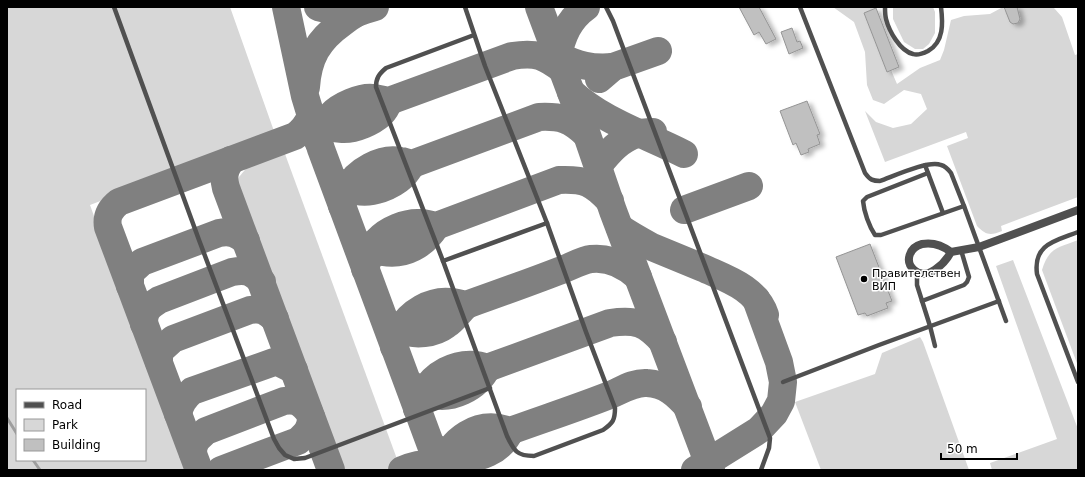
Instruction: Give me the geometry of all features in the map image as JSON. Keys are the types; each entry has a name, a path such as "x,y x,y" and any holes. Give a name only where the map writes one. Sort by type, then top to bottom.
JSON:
{"street":[{"path":"950,252 944,263 931,272 919,273 914,270 909,259 909,253 912,249 921,244 938,244 950,252 979,247 1078,210"}],"lane":[{"path":"114,7 262,410 274,439 285,455 294,459 305,458 490,388"},
{"path":"465,7 485,66 547,223 615,408 615,418 610,425 603,430 534,456 525,456 518,453 512,447 507,436 443,261 376,87 376,80 380,73 393,64 474,35"},
{"path":"606,7 613,21 770,438 769,448 761,470"},
{"path":"800,7 865,173 869,179 880,181 925,165 936,164 947,168 951,173 964,206 1006,321"},
{"path":"885,7 885,18 892,35 902,48 913,54 923,54 933,48 940,37 942,20 940,7"},
{"path":"925,165 943,213"},
{"path":"928,174 867,197 863,201 863,206 875,235 881,235 964,206"},
{"path":"443,261 547,223"},
{"path":"1078,232 1052,242 1044,248 1038,256 1036,266 1037,274 1078,382"},
{"path":"922,301 964,285 968,282 969,277 961,250"},
{"path":"919,273 917,285 935,346"},
{"path":"783,382 999,301"}],"green space":[{"path":"7,7 230,7 275,134 90,205 186,470 7,470"},
{"path":"833,7 876,7 864,13 887,72 891,70 897,84 920,68 940,60 944,50 951,20 964,16 990,14 1003,7 1007,14 1018,10 1017,7 1054,8 1062,17 1075,55 1078,54 1078,197 1001,226 1002,231 994,234 988,234 977,226 947,146 968,138 966,132 885,162 865,111 876,122 893,128 911,124 927,109 921,94 904,90 884,104 873,100 867,85 865,52 854,22"},
{"path":"893,7 933,7 935,12 935,33 929,44 923,49 915,49 904,42 893,19"},
{"path":"279,154 285,154 397,459 393,467 385,470 343,470 333,458 239,202 237,189 239,177 249,165"},
{"path":"1078,240 1078,366 1042,270 1048,257 1055,249"},
{"path":"1013,260 1078,429 1078,470 992,470 990,463 1057,439 996,266"},
{"path":"920,337 969,470 821,470 795,402 875,374 882,353"}],"building":[{"path":"739,7 759,7 776,39 766,44 759,32 754,35"},
{"path":"1004,7 1017,7 1020,19 1018,23 1013,24 1010,22"},
{"path":"876,8 899,67 887,72 864,13"},
{"path":"792,28 797,42 800,41 803,48 789,54 781,32"},
{"path":"807,101 820,134 817,135 820,144 808,149 809,152 801,155 796,143 793,145 780,111"},
{"name":"Правителствен ВИП","path":"870,244 892,301 886,303 888,308 867,316 865,313 858,315 836,257"}],"waterway":[{"path":"7,418 16,432"},
{"path":"34,461 40,470"}],"taxiway":[{"path":"286,7 305,96 321,149 440,470"},
{"path":"318,7 355,14"},
{"path":"306,87 312,58 316,50 327,36 355,14 375,7"},
{"path":"539,7 587,135 613,211 711,470"},
{"path":"586,7 575,17 567,28 558,56 585,66 613,67"},
{"path":"599,79 613,67 658,51"},
{"path":"318,141 325,124 331,115 339,108 357,100 374,98 389,101 512,56 540,56 551,61 563,70"},
{"path":"571,92 597,112 611,120 684,154"},
{"path":"311,119 335,129 354,128 373,120 381,114 389,101"},
{"path":"199,470 108,227 108,216 113,207 119,202 295,136 304,128 311,116"},
{"path":"342,206 346,192 357,176 378,163 393,160 412,164 539,117 553,117 565,120 575,125 586,134"},
{"path":"598,166 610,151 620,143 639,133 653,132"},
{"path":"231,160 225,174 226,188 331,470"},
{"path":"334,180 357,191 363,192 381,189 398,180 404,175 412,164"},
{"path":"365,269 373,246 382,236 397,227 415,223 424,223 436,226 559,180 575,180 588,183 610,201"},
{"path":"684,210 749,186"},
{"path":"357,242 373,251 391,253 406,251 420,244 436,226"},
{"path":"620,228 652,247 703,268 740,286 755,298 765,315"},
{"path":"130,286 131,272 142,262 219,233 233,233 246,241"},
{"path":"394,347 400,330 404,324 415,313 428,305 443,302 466,305 591,259 604,259 616,263 628,269 638,277"},
{"path":"144,324 147,310 159,300 232,272 249,272 262,282"},
{"path":"695,470 759,430 774,414 781,401 783,382 779,362 756,299"},
{"path":"387,322 406,332 430,332 449,323 466,305"},
{"path":"159,362 159,354 162,349 173,339 250,310 258,309 264,311 275,319"},
{"path":"417,409 428,386 433,380 446,371 467,365 478,365 487,368 610,323 634,322 640,324 651,330 663,342"},
{"path":"178,414 183,401 192,391 274,362 280,363 294,370"},
{"path":"410,384 429,394 446,396 470,387 483,375 487,368"},
{"path":"441,470 451,449 467,434 476,430 498,428 510,431 637,384 647,383 660,385 670,390 688,407"},
{"path":"193,453 196,440 206,431 284,401 296,401 304,406 309,412"},
{"path":"221,470 298,441 308,431 311,417"},
{"path":"433,447 454,456 473,458 495,449 501,444 510,431"},
{"path":"402,470 415,465 432,467 436,470"}],"place":[{"name":"Правителствен ВИП","path":"864,279"}]}
